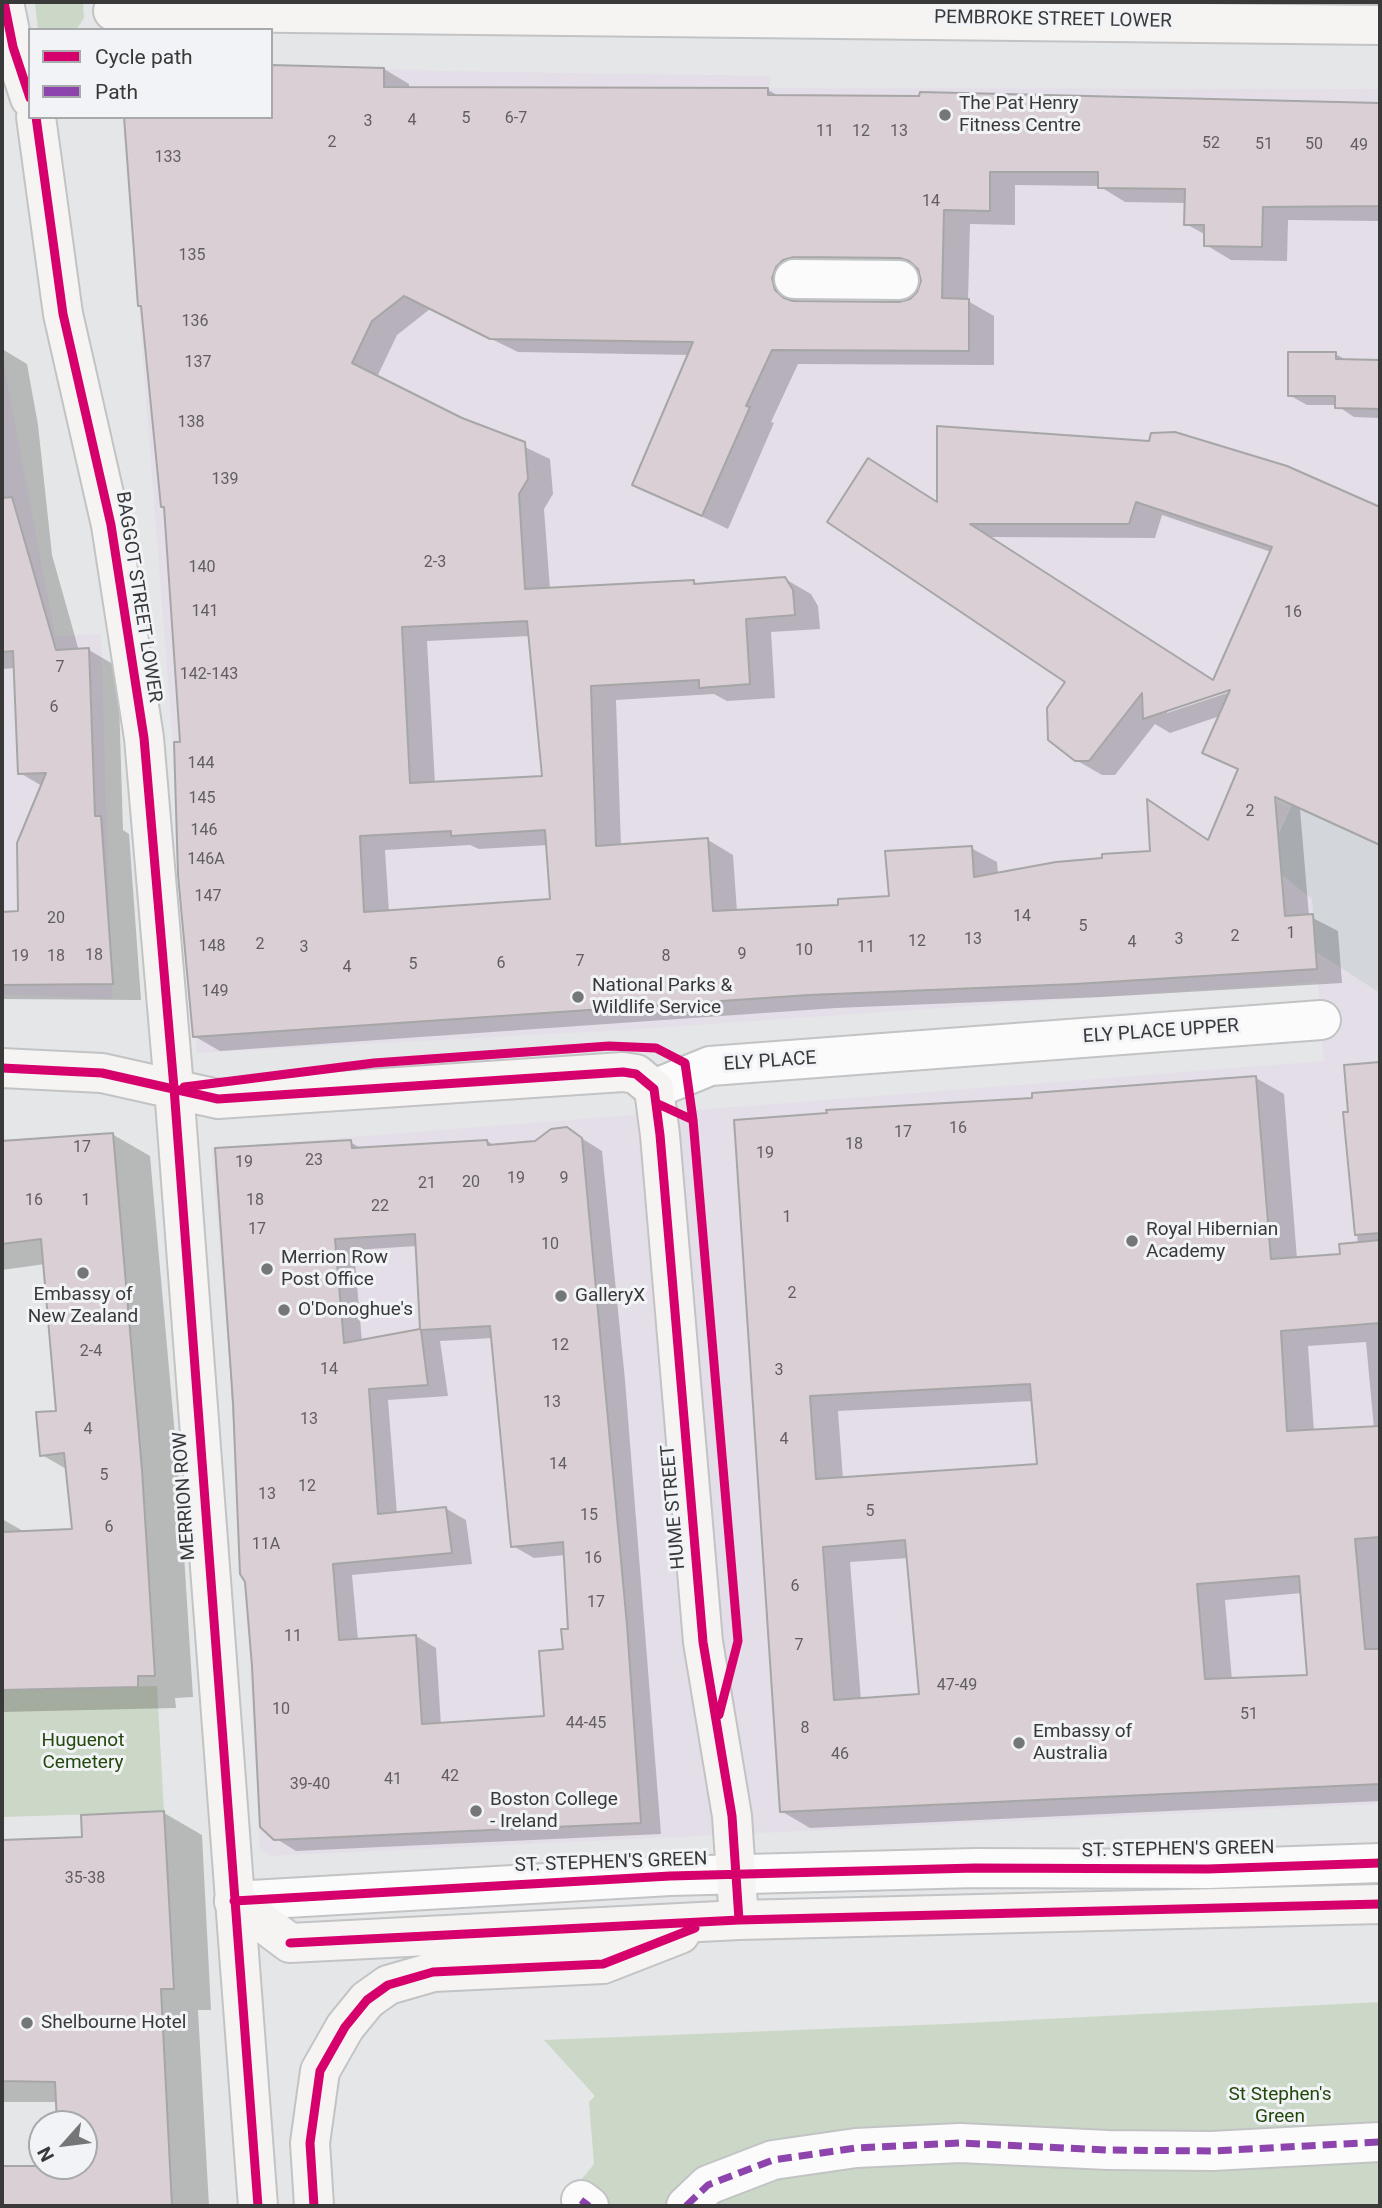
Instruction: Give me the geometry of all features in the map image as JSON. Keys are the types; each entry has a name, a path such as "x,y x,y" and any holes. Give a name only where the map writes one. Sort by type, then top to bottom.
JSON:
{"main road":[{"path":"4,2 13,47 28,92"},
{"name":"PEMBROKE STREET LOWER","path":"102,14 1279,13 1380,25"},
{"name":"BAGGOT STREET LOWER","path":"36,119 63,314 111,525 144,738 174,1088"},
{"path":"2,1068 102,1073 218,1099 623,1073 636,1074 654,1089"},
{"name":"MERRION ROW","path":"174,1088 234,1901"},
{"name":"HUME STREET","path":"654,1089 703,1642 732,1816 738,1876 724,1922"},
{"path":"234,1901 290,1943 724,1922 1380,1904"},
{"path":"234,1901 258,2206"},
{"path":"314,2206 310,2143 320,2071 345,2027 367,2000 388,1985 433,1972 603,1964 724,1922"}],"street":[{"path":"794,279 900,280"},
{"name":"ELY PLACE UPPER","path":"1000,1043 1321,1020"},
{"name":"ELY PLACE","path":"654,1089 710,1066 1000,1043"},
{"name":"ST. STEPHEN'S GREEN","path":"234,1901 670,1877 975,1868 1208,1870 1380,1863"},
{"path":"685,2206 708,2185 773,2160 856,2148 960,2143 1108,2150 1212,2151 1380,2142"}],"shaded area":[{"path":"273,65 443,71 771,76 769,88 1380,89 1380,531 1265,796 1289,807 1272,845 1312,899 1316,952 1380,993 1380,1804 270,1856 260,1848 245,1582 240,1574 233,1402 211,1148 1324,1061 1318,982 624,1030 197,1053 124,119 273,119"},
{"path":"2,354 55,636 101,634 112,999 2,994"},
{"path":"1380,610 1380,993 1316,952 1312,899 1266,862"}],"green space":[{"path":"35,2 83,2 84,18 77,28 38,28"},
{"name":"Huguenot Cemetery","path":"157,1686 164,1812 2,1817 2,1690"},
{"name":"St Stephen's Green","path":"1380,2002 1380,2206 560,2206 594,2164 589,2102 595,2096 544,2040 947,2024"}],"building":[{"path":"273,65 384,68 384,87 768,88 768,95 919,96 920,92 1380,103 1380,206 1263,207 1262,247 1204,246 1204,225 1184,225 1185,189 1098,188 1098,172 990,172 990,211 944,210 942,298 969,299 969,351 772,350 746,406 750,407 702,516 632,485 693,342 490,339 404,296 372,321 352,363 462,418 525,442 528,479 519,494 525,589 694,580 694,584 785,577 793,590 795,615 746,619 750,684 699,688 699,680 591,686 596,846 708,838 713,911 838,905 838,899 889,896 885,851 972,846 974,877 1056,862 1102,858 1102,854 1150,851 1147,799 1208,840 1238,769 1202,753 1230,690 1143,719 1142,693 1089,761 1075,761 1048,740 1047,708 1065,682 827,522 868,458 937,502 937,426 1149,441 1151,433 1175,432 1287,466 1380,507 1380,845 1275,797 1285,916 1313,914 1317,969 1075,984 809,995 193,1037 178,875 174,742 180,742 164,507 161,507 141,306 138,306 124,119 273,119","holes":["794,257 900,258 909,261 918,269 921,281 917,292 910,299 899,302 793,301 784,298 775,290 772,278 776,267 783,260","1136,502 1272,547 1213,680 970,524 1129,524","527,621 542,776 410,783 402,627","545,830 550,899 364,912 360,836 451,831 451,836"]},
{"path":"1288,352 1336,352 1336,359 1380,360 1380,409 1335,408 1335,396 1288,396"},
{"path":"12,497 56,650 89,648 95,816 101,816 113,984 2,985 2,912 18,911 17,843 46,773 18,774 13,651 2,652 2,498"},
{"path":"1380,1062 1380,1233 1355,1235 1343,1112 1348,1112 1344,1065"},
{"path":"1256,1076 1271,1259 1340,1254 1339,1244 1380,1240 1380,1323 1281,1331 1287,1431 1380,1426 1380,1537 1355,1539 1365,1649 1380,1649 1380,1784 780,1812 734,1120 827,1113 826,1110 1032,1098 1032,1093","holes":["1030,1384 1037,1464 816,1479 810,1396","905,1540 919,1694 834,1700 823,1547","1299,1576 1307,1675 1205,1679 1197,1584"]},
{"path":"567,1127 582,1138 627,1625 641,1823 274,1840 260,1827 252,1666 245,1582 240,1574 233,1402 215,1148 351,1140 352,1148 487,1140 488,1145 535,1141 551,1129","holes":["415,1234 420,1329 344,1343 335,1239","490,1326 511,1547 563,1542 568,1629 561,1629 563,1649 539,1651 544,1716 422,1724 416,1635 339,1640 333,1564 452,1553 446,1507 378,1514 369,1389 428,1385 421,1330"]},
{"path":"113,1133 142,1470 155,1676 138,1676 138,1687 2,1690 2,1532 72,1529 64,1453 40,1456 36,1412 56,1411 41,1239 2,1244 2,1141"},
{"path":"164,1811 174,1989 161,1989 172,2206 2,2206 2,2166 28,2166 28,2180 98,2180 98,2110 56,2110 55,2082 2,2081 2,1840 82,1837 81,1815"}],"marked path":[{"path":"686,2206 708,2185 773,2160 856,2148 960,2143 1108,2150 1212,2151 1380,2142"},
{"path":"581,2200 589,2206"}],"cycle path":[{"path":"4,2 13,47 28,92"},
{"path":"36,119 63,314 111,525 144,738 174,1088 258,2206"},
{"path":"184,1087 374,1063 609,1046 656,1048 685,1063 693,1120"},
{"path":"2,1068 102,1073 218,1099 623,1072 636,1074 654,1089 703,1642 732,1816 739,1920"},
{"path":"656,1103 693,1120 738,1641 719,1715"},
{"path":"234,1901 670,1876 975,1868 1208,1869 1380,1863"},
{"path":"290,1943 739,1920 1380,1904"},
{"path":"314,2206 310,2143 320,2071 345,2027 367,2000 388,1985 433,1972 603,1964 695,1928"}],"place":[{"name":"The Pat Henry Fitness Centre","path":"945,115"},
{"name":"National Parks & Wildlife Service","path":"578,997"},
{"name":"Royal Hibernian Academy","path":"1132,1241"},
{"name":"Merrion Row Post Office","path":"267,1269"},
{"name":"Embassy of New Zealand","path":"83,1273"},
{"name":"GalleryX","path":"561,1296"},
{"name":"O'Donoghue's","path":"284,1310"},
{"name":"Embassy of Australia","path":"1019,1743"},
{"name":"Boston College - Ireland","path":"476,1811"},
{"name":"Shelbourne Hotel","path":"27,2023"}]}
